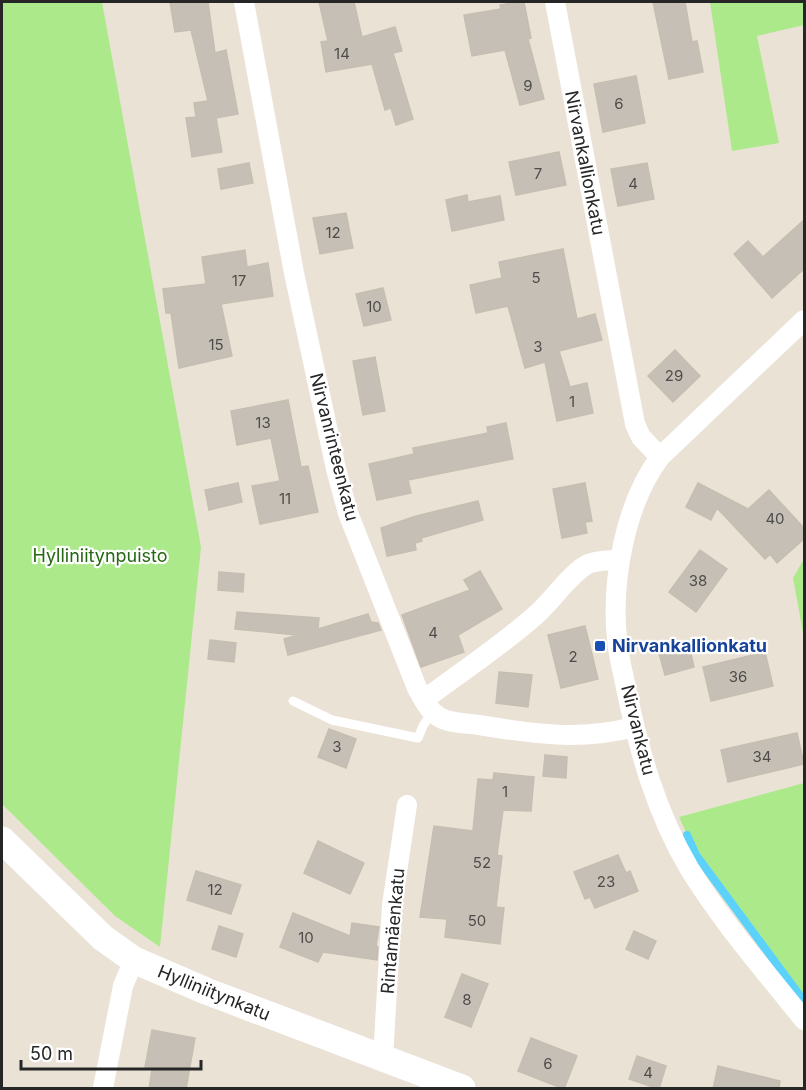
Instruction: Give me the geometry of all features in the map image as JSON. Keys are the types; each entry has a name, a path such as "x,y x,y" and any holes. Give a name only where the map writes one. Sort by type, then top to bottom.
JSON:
{"street":[{"name":"Nirvanrinteenkatu","path":"244,2 294,273 337,472 348,513 417,688 428,706"},
{"name":"Nirvankallionkatu","path":"555,2 634,419 641,437 660,457"},
{"name":"Nirvankatu","path":"804,320 660,457 641,489 626,535 620,560 616,611 617,640 634,727 654,793 666,822 690,868 717,908 804,1020"},
{"path":"620,560 588,564 579,570 538,613 428,706 448,721 531,734 569,736 607,734 634,727"},
{"name":"Rintamäenkatu","path":"383,1058 392,904 407,805"},
{"name":"Hylliniitynkatu","path":"2,840 103,938 134,960 195,987 383,1058 448,1086"},
{"path":"103,1089 123,986 134,960"}],"lane":[{"path":"293,701 332,720 418,738 428,706"}],"green space":[{"name":"Hylliniitynpuisto","path":"2,2 102,2 201,547 160,947 115,916 2,804"},
{"path":"710,2 804,2 804,25 757,36 779,143 732,151"},
{"path":"804,559 804,638 793,578"},
{"path":"804,783 804,1002 704,872 679,817"}],"building":[{"path":"170,2 208,2 215,53 226,50 238,114 216,118 222,152 192,157 186,118 196,117 194,103 208,101 191,30 175,32"},
{"path":"319,2 354,2 362,37 395,27 402,51 393,53 413,119 396,125 391,108 385,110 372,64 326,72 321,42 328,41"},
{"path":"524,2 531,38 528,39 544,99 520,105 505,50 472,56 464,15 501,9 500,5"},
{"path":"653,2 685,2 692,42 697,41 703,72 669,79"},
{"path":"636,76 645,123 603,132 594,84"},
{"path":"559,152 566,185 516,195 509,162"},
{"path":"249,163 253,183 221,189 218,169"},
{"path":"647,163 654,199 618,206 611,169"},
{"path":"467,195 468,202 500,196 504,220 452,231 446,200"},
{"path":"346,213 353,248 320,254 313,218"},
{"path":"804,220 804,269 772,298 734,254 748,241 763,257"},
{"path":"563,249 577,319 595,314 602,340 559,351 570,387 587,383 593,413 557,421 545,362 525,368 508,306 476,313 470,285 502,278 499,262"},
{"path":"245,250 247,267 268,263 273,296 221,304 232,356 179,368 171,313 166,313 163,289 206,284 202,257"},
{"path":"383,288 391,320 364,326 356,294"},
{"path":"675,350 700,376 673,402 648,376"},
{"path":"375,357 385,411 363,415 353,361"},
{"path":"288,400 301,467 308,466 318,512 260,524 252,486 280,481 271,438 237,445 231,411"},
{"path":"506,423 513,459 408,480 411,493 377,500 369,464 414,454 413,448 488,433 487,427"},
{"path":"238,483 242,502 209,510 205,490"},
{"path":"585,483 592,521 585,522 587,533 562,538 553,489"},
{"path":"698,483 748,509 769,490 804,528 804,539 777,563 770,554 765,559 717,508 711,520 686,507"},
{"path":"478,501 483,520 421,538 422,541 415,543 416,550 387,556 381,528 416,516"},
{"path":"700,550 727,569 696,612 669,592"},
{"path":"480,571 502,609 458,635 464,652 421,667 402,615 470,590 464,580"},
{"path":"219,572 244,574 243,592 218,590"},
{"path":"237,612 319,618 318,629 368,614 371,622 378,623 381,630 288,655 284,639 297,635 235,629"},
{"path":"585,626 598,679 561,688 548,635"},
{"path":"210,640 236,643 234,662 208,659"},
{"path":"689,646 694,667 665,675 659,653"},
{"path":"765,652 773,686 711,701 703,667"},
{"path":"499,672 532,675 528,707 496,703"},
{"path":"329,729 356,739 346,768 318,757"},
{"path":"797,733 804,764 728,782 721,750"},
{"path":"545,755 567,757 566,778 543,776"},
{"path":"494,773 534,777 531,811 503,810 497,855 502,856 496,907 504,908 500,944 445,937 447,919 420,917 434,826 473,831 478,779 493,780"},
{"path":"318,841 364,863 350,894 304,873"},
{"path":"618,855 626,873 630,871 638,891 595,908 590,897 585,899 574,872"},
{"path":"196,871 241,885 231,914 187,900"},
{"path":"293,913 350,936 352,923 379,927 376,946 378,947 377,960 323,952 318,962 280,947"},
{"path":"219,926 243,934 236,957 212,949"},
{"path":"634,931 656,941 648,959 626,949"},
{"path":"462,974 488,984 471,1027 445,1017"},
{"path":"152,1030 195,1038 186,1089 149,1089 152,1069 145,1067"},
{"path":"531,1038 577,1056 564,1089 518,1071"},
{"path":"637,1056 666,1066 659,1089 629,1079"},
{"path":"718,1066 780,1081 779,1089 713,1089"}],"waterway":[{"path":"687,835 696,855 804,1001"}],"place":[{"name":"Nirvankallionkatu","path":"600,646"}]}
